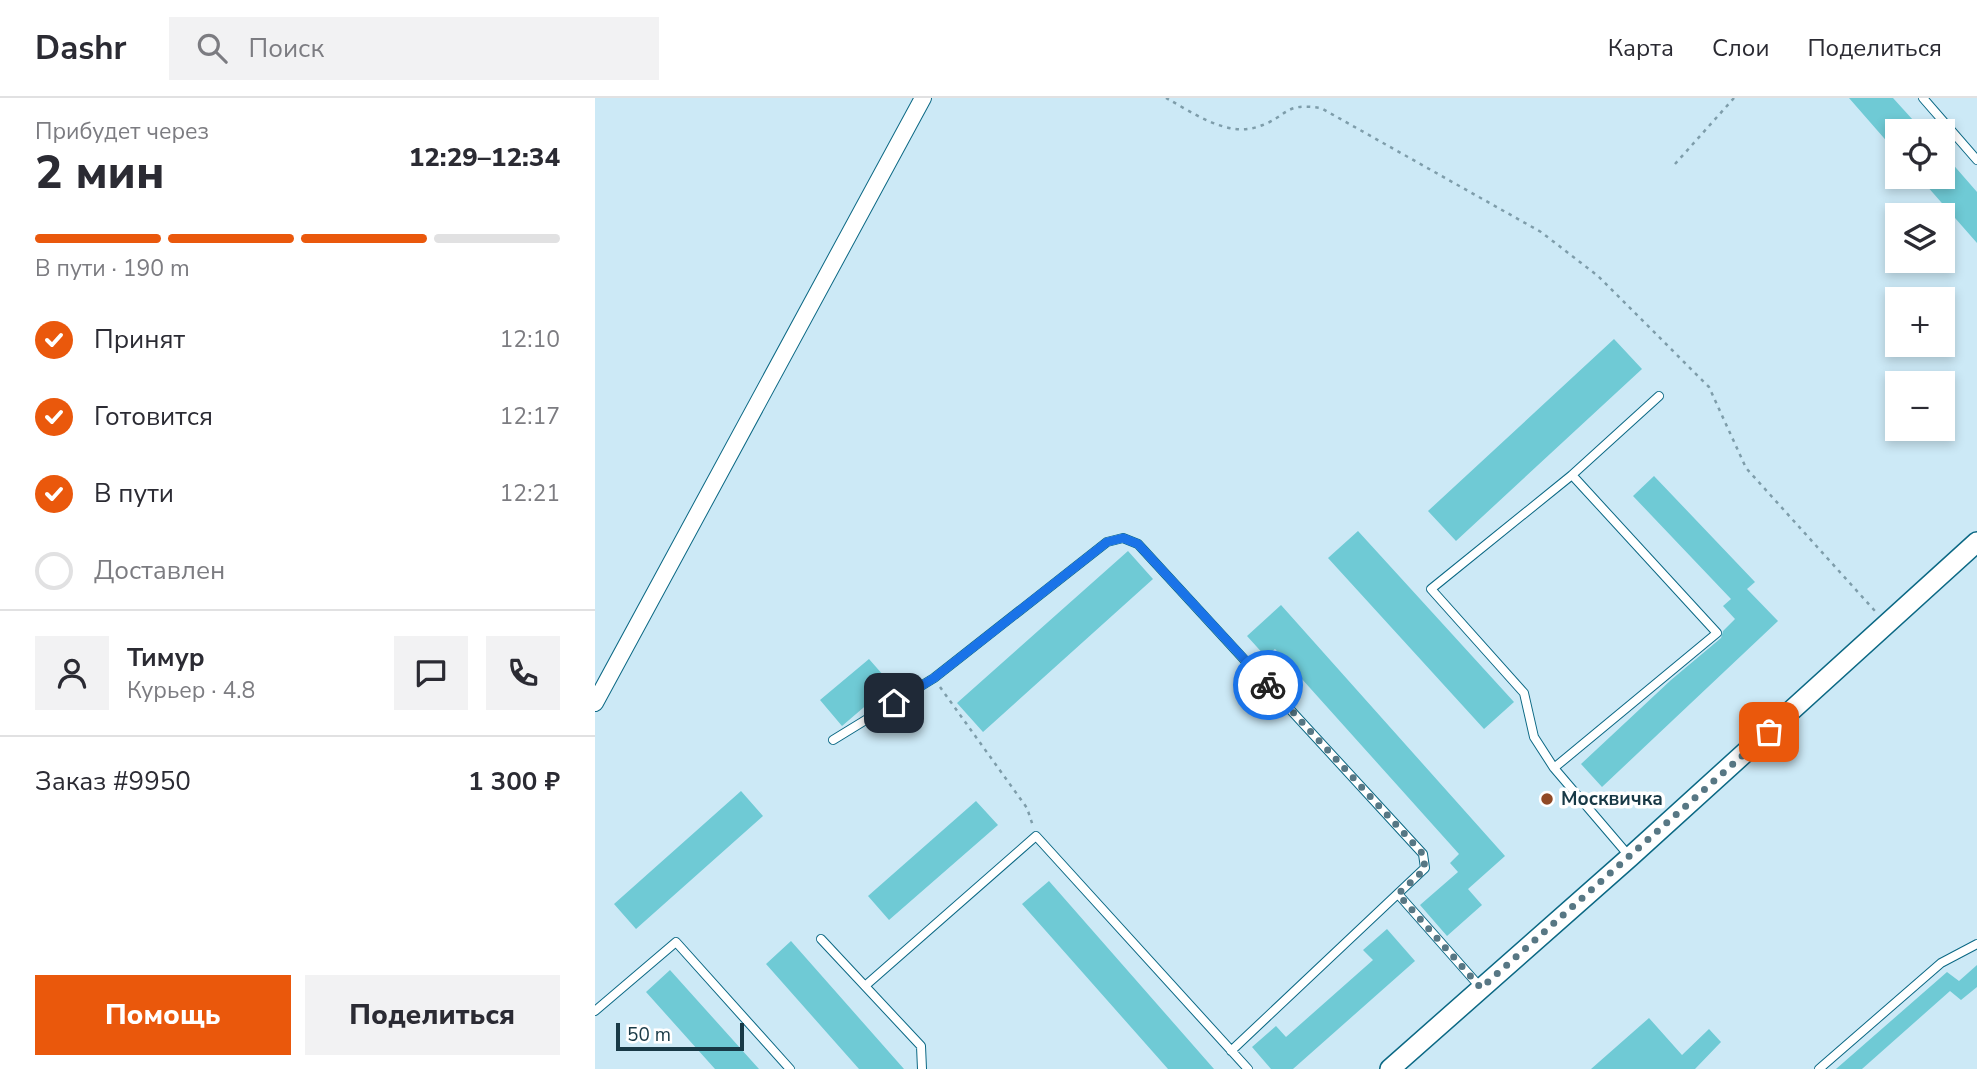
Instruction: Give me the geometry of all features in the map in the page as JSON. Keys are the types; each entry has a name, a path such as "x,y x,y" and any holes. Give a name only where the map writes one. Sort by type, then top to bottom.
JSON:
{"street":[{"path":"595,704 923,98"},
{"path":"1390,1069 1630,857 1977,542"}],"lane":[{"path":"1923,98 1977,160"},
{"path":"1630,857 1554,768 1534,737 1524,692 1431,589 1572,475 1659,396"},
{"path":"1554,768 1717,633 1572,475"},
{"path":"834,740 934,678 1107,542 1123,538 1138,544 1423,854 1425,869 1231,1051"},
{"path":"865,986 1036,836 1248,1069"},
{"path":"1398,894 1481,988"},
{"path":"821,939 921,1046 922,1069"},
{"path":"595,1011 676,942 790,1069"},
{"path":"1819,1069 1941,963 1977,944"}],"path":[{"path":"1167,98 1207,121 1234,128 1255,128 1297,105 1321,108 1541,232 1598,276 1709,387 1746,468 1887,624"},
{"path":"1675,164 1734,98"},
{"path":"934,678 1027,808 1036,836"}],"building":[{"path":"1849,98 1893,98 1912,119 1885,119 1885,139"},
{"path":"1955,167 1977,192 1977,243 1955,218 1955,203 1942,203 1930,189 1955,189"},
{"path":"1614,339 1642,369 1456,541 1428,511"},
{"path":"1654,476 1755,582 1747,589 1778,621 1602,787 1581,764 1671,680 1721,638 1723,631 1735,619 1723,606 1731,599 1633,496"},
{"path":"1358,531 1514,702 1484,729 1328,558"},
{"path":"1128,551 1153,579 983,732 957,703"},
{"path":"1281,605 1505,856 1468,889 1482,905 1447,936 1420,905 1458,872 1450,863 1459,854 1275,649 1266,657 1247,636"},
{"path":"869,659 891,684 842,726 820,700"},
{"path":"741,791 763,816 636,929 614,904"},
{"path":"976,801 998,825 889,920 868,896"},
{"path":"1049,881 1214,1069 1168,1069 1022,904"},
{"path":"1387,929 1415,961 1293,1069 1271,1069 1252,1047 1276,1026 1286,1037 1373,960 1363,950"},
{"path":"791,941 904,1069 859,1069 766,964"},
{"path":"1977,965 1977,987 1961,1000 1950,991 1862,1069 1836,1069 1947,972 1959,981"},
{"path":"670,970 759,1069 715,1069 646,992"},
{"path":"1649,1018 1682,1055 1709,1029 1721,1042 1695,1069 1591,1069"}],"way so far":[{"path":"1268,685 1423,854 1425,869 1398,894 1481,988 1769,732"}],"place":[{"name":"Москвичка","path":"1547,799"}],"route":[{"path":"894,703 934,678 1107,542 1123,538 1138,544 1268,685"}]}
